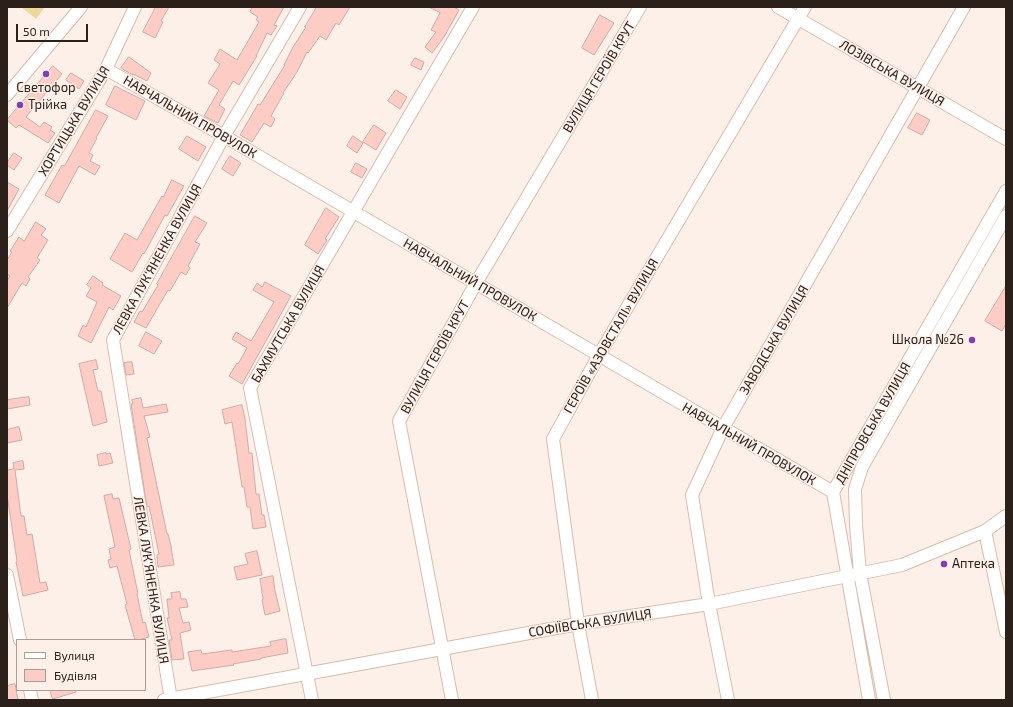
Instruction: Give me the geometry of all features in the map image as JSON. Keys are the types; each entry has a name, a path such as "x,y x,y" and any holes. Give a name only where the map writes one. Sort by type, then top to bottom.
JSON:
{"street":[{"path":"7,95 81,7"},
{"name":"ХОРТИЦЬКА ВУЛИЦЯ","path":"7,231 106,69 135,7"},
{"name":"ЛЕВКА ЛУК'ЯНЕНКА ВУЛИЦЯ","path":"169,700 113,340 224,136 300,7"},
{"name":"БАХМУТСЬКА ВУЛИЦЯ","path":"312,700 250,388 473,7"},
{"name":"ВУЛИЦЯ ГЕРОЇВ КРУТ","path":"452,700 399,421 476,283 640,7"},
{"name":"ЛОЗІВСЬКА ВУЛИЦЯ","path":"778,7 1006,139"},
{"name":"ГЕРОЇВ «АЗОВСТАЛІ» ВУЛИЦЯ","path":"592,700 578,624 553,439 598,355 805,7"},
{"name":"ЗАВОДСЬКА ВУЛИЦЯ","path":"728,700 709,604 692,496 723,428 964,7"},
{"name":"НАВЧАЛЬНИЙ ПРОВУЛОК","path":"106,69 224,136 833,492"},
{"name":"ДНІПРОВСЬКА ВУЛИЦЯ","path":"869,700 846,576 833,492 1006,191"},
{"name":"ДНІПРОВСЬКА ВУЛИЦЯ","path":"884,700 860,573 855,489 862,467 1006,216"},
{"name":"СОФІЇВСЬКА ВУЛИЦЯ","path":"169,700 307,673 578,624 709,604 902,565 985,531 1006,516"},
{"path":"985,531 1006,632"},
{"path":"7,575 20,639"}],"shaded area":[{"path":"21,7 45,7 36,19"}],"building":[{"path":"156,7 169,7 161,21 163,22 155,38 143,32"},
{"path":"253,7 284,7 274,25 277,26 271,35 267,33 257,56 239,85 233,81 219,105 225,109 218,123 204,116 219,90 208,83 220,64 214,60 220,49 237,60 259,22 256,20 258,17 250,12"},
{"path":"317,7 350,7 339,25 336,23 326,40 320,36 308,53 307,52 271,116 275,119 271,127 264,123 252,142 240,135 258,104 260,105 285,65 293,47"},
{"path":"429,7 454,7 459,10 444,37 432,53 425,47 436,32 431,30 440,13"},
{"path":"600,15 614,23 594,55 582,48"},
{"path":"129,57 151,73 147,81 121,68"},
{"path":"415,58 424,62 421,70 411,65"},
{"path":"53,66 62,74 26,117 40,127 44,122 52,127 50,130 55,133 48,143 19,125 16,128 7,120"},
{"path":"71,73 84,81 79,89 66,80"},
{"path":"115,86 145,101 136,120 106,105"},
{"path":"396,90 407,97 400,109 388,101"},
{"path":"96,110 108,116 89,153 93,155 90,161 100,166 95,175 79,166 59,203 45,195 62,165 64,166"},
{"path":"917,113 930,120 922,135 908,128"},
{"path":"374,125 386,133 376,150 363,142"},
{"path":"187,136 206,147 198,161 179,149"},
{"path":"353,136 363,143 357,153 347,146"},
{"path":"14,153 22,158 14,170 7,165 7,163"},
{"path":"230,156 241,163 233,176 222,169"},
{"path":"356,163 367,169 362,178 351,172"},
{"path":"172,180 184,186 167,216 165,215 144,254 143,253 132,272 110,259 125,233 137,240"},
{"path":"7,182 19,189 7,211"},
{"path":"326,208 339,217 325,239 327,240 318,254 305,245"},
{"path":"195,216 207,223 195,242 200,244 188,266 190,268 186,275 181,272 170,291 168,290 146,328 134,322 140,311 142,312 158,285 157,284"},
{"path":"36,222 46,229 41,235 48,240 37,258 40,260 28,277 30,279 26,286 22,283 7,308 7,281 10,276 7,274 7,260 12,252 10,251 19,237 24,241"},
{"path":"93,276 103,283 102,285 121,296 113,310 109,307 91,343 78,336 83,325 86,327 97,302 86,296 91,288 87,285"},
{"path":"265,282 291,296 242,384 229,376 247,348 232,339 236,332 251,341 274,302 253,290 257,283 262,287"},
{"path":"1006,286 1006,324 1002,331 985,321"},
{"path":"146,332 162,341 154,354 139,346"},
{"path":"96,360 98,369 93,370 98,391 101,391 107,422 93,426 79,364"},
{"path":"132,362 134,374 126,375 124,363"},
{"path":"29,397 30,405 7,409 7,400"},
{"path":"141,398 143,408 166,404 168,412 144,416 150,437 147,438 174,565 158,567 157,555 159,554 149,506 147,507 131,404 133,404 132,400"},
{"path":"242,405 249,453 252,453 256,494 259,494 262,515 264,515 266,527 253,529 250,507 247,507 244,487 242,487 232,422 225,424 222,410"},
{"path":"19,427 22,440 7,443 7,430"},
{"path":"110,453 113,463 99,466 97,455"},
{"path":"23,461 24,469 15,470 21,516 24,516 27,535 32,534 40,583 46,582 48,590 23,596 16,562 7,495 7,470 14,469 13,463"},
{"path":"112,494 113,499 119,498 131,549 129,550 143,623 145,622 149,637 135,639 125,605 127,604 117,566 110,568 108,560 111,559 109,549 115,547 104,496"},
{"path":"257,551 262,575 237,580 234,567 248,564 245,554"},
{"path":"273,576 280,611 265,615 260,579"},
{"path":"180,592 181,599 186,599 188,607 179,608 183,623 189,622 191,630 180,633 184,659 172,660 169,640 172,640 167,618 169,618 167,599 172,599 171,593"},
{"path":"286,639 288,653 233,664 234,665 192,671 188,652 201,650 202,654 232,650 232,652 271,646 270,642"},
{"path":"15,684 18,700 7,700 7,686"},
{"path":"50,691 76,691 76,692 53,699"}],"place":[{"name":"Светофор","path":"46,74"},
{"name":"Трійка","path":"20,105"},
{"name":"Школа №26","path":"972,340"},
{"name":"Аптека","path":"944,564"}]}
